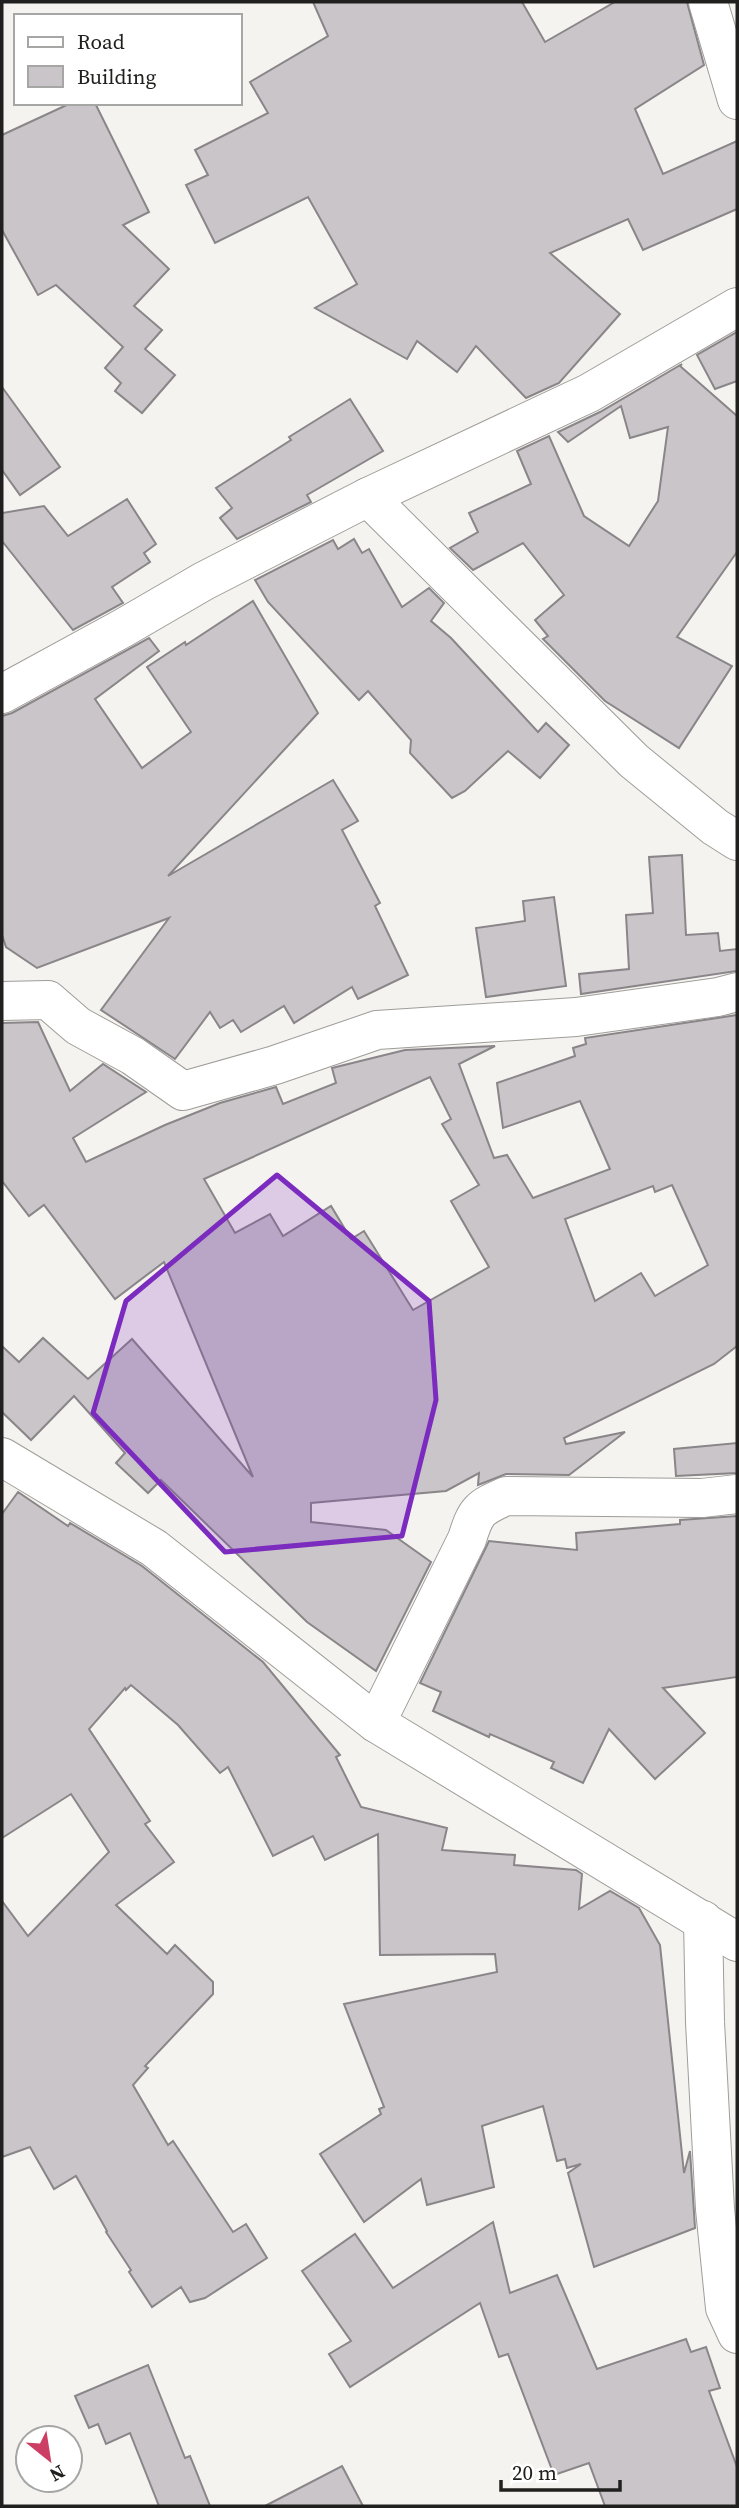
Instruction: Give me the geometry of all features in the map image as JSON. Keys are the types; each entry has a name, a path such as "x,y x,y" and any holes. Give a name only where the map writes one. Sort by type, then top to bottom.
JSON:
{"street":[{"path":"708,2 737,100"},
{"path":"2,694 204,581 368,497 589,393 737,307"},
{"path":"368,497 634,761 715,827 737,841"},
{"path":"2,1001 48,1000 78,1026 133,1056 183,1091 263,1069 377,1030 576,1017 737,992"},
{"path":"2,1457 154,1548 376,1723 737,1942"},
{"path":"376,1723 467,1539 473,1520 483,1506 506,1496 702,1498 737,1494"},
{"path":"703,1920 705,2022 715,2209 725,2308 737,2334"}],"highlighted area":[{"path":"277,1175 429,1301 436,1400 402,1536 225,1552 93,1413 126,1301"}],"building":[{"path":"313,2 522,2 545,42 615,2 687,2 704,65 635,109 663,174 737,141 737,209 643,250 628,219 550,253 620,314 559,383 526,398 476,346 457,372 417,341 407,359 315,308 357,284 308,197 215,243 186,185 208,175 195,150 268,113 250,82 328,36"},
{"path":"67,105 96,105 149,212 123,225 169,269 134,306 162,330 145,349 175,375 142,413 115,391 121,383 105,368 123,347 56,285 38,295 2,230 2,135"},
{"path":"737,332 737,381 715,389 697,355"},
{"path":"682,364 680,366 737,416 737,552 677,637 732,666 679,748 605,701 543,639 548,636 535,620 564,595 523,543 473,570 450,548 478,532 469,513 531,484 517,451 549,436 584,516 629,546 658,501 668,427 630,438 621,406 568,442 558,432 600,412"},
{"path":"2,387 60,467 20,495 2,470"},
{"path":"350,399 383,451 307,495 311,502 237,539 220,518 232,508 216,488"},
{"path":"127,499 156,544 144,553 150,562 112,587 123,603 73,630 2,541 2,513 44,506 68,536"},
{"path":"354,539 362,553 369,549 402,607 429,588 444,603 431,621 451,638 538,732 546,723 569,745 540,778 508,751 465,791 452,798 410,753 411,740 368,691 359,700 268,602 255,580 333,540 338,549"},
{"path":"253,601 318,713 168,876 333,780 358,821 342,830 380,903 375,906 408,975 358,999 352,987 294,1023 284,1006 241,1032 233,1020 220,1028 210,1012 175,1059 101,1010 169,918 37,968 6,947 2,935 2,716 149,638 159,651 95,699 142,768 191,732 147,667"},
{"path":"682,855 686,935 718,933 720,951 737,949 737,971 581,994 579,974 629,969 626,915 653,913 649,857"},
{"path":"554,897 566,986 486,997 476,928 525,921 523,901"},
{"path":"737,1015 737,1346 714,1364 564,1438 566,1444 625,1432 569,1475 506,1474 478,1485 479,1473 446,1491 311,1503 311,1522 386,1530 431,1562 376,1671 307,1622 161,1480 148,1493 116,1463 125,1453 74,1396 31,1440 2,1412 2,1346 19,1362 43,1338 88,1379 132,1339 253,1477 164,1262 115,1299 44,1205 29,1216 2,1181 2,1023 38,1022 70,1091 103,1064 146,1092 73,1138 86,1162 220,1103 276,1087 283,1104 336,1083 332,1068 405,1050 495,1046 459,1064 494,1158 507,1155 533,1198 610,1169 580,1101 503,1128 497,1083 575,1056 573,1048 586,1044 585,1038","holes":["430,1077 451,1119 442,1124 479,1185 451,1201 489,1267 413,1310 364,1231 351,1239 331,1206 283,1236 270,1214 235,1233 204,1179","672,1185 708,1265 655,1296 641,1273 595,1301 565,1219 653,1186 655,1192"]},
{"path":"737,1443 737,1473 676,1476 674,1449"},
{"path":"18,1492 68,1526 70,1523 142,1566 263,1662 340,1755 336,1757 361,1807 447,1828 442,1850 515,1855 514,1865 576,1870 582,1874 579,1909 610,1891 639,1908 660,1945 684,2173 690,2151 695,2228 594,2267 568,2173 581,2164 567,2168 565,2159 557,2161 543,2106 482,2126 494,2187 427,2205 421,2179 364,2222 320,2154 381,2114 379,2109 384,2107 344,2004 497,1972 495,1954 380,1955 378,1834 325,1860 313,1836 273,1856 228,1767 220,1773 178,1725 131,1685 126,1690 125,1688 89,1729 150,1821 145,1824 174,1862 116,1905 167,1954 175,1945 213,1982 213,1994 145,2066 148,2068 133,2085 168,2145 173,2141 233,2232 246,2224 267,2258 205,2298 190,2302 181,2287 152,2307 129,2272 131,2270 106,2232 76,2176 54,2189 30,2147 2,2157 2,1901 28,1936 109,1852 71,1794 2,1838 2,1514"},
{"path":"737,1516 737,1677 663,1688 705,1733 655,1779 609,1729 583,1783 551,1768 554,1762 490,1734 489,1737 433,1711 441,1692 420,1683 489,1541 577,1550 576,1533"},
{"path":"493,2222 510,2293 557,2275 597,2369 686,2339 691,2352 706,2347 720,2388 709,2391 737,2467 737,2506 605,2506 589,2463 554,2475 508,2354 499,2357 480,2303 350,2387 329,2354 351,2341 302,2271 355,2234 393,2288"},
{"path":"148,2365 185,2458 190,2456 210,2506 159,2506 130,2433 106,2444 98,2424 89,2428 75,2396"},
{"path":"342,2466 363,2506 265,2506"}]}
